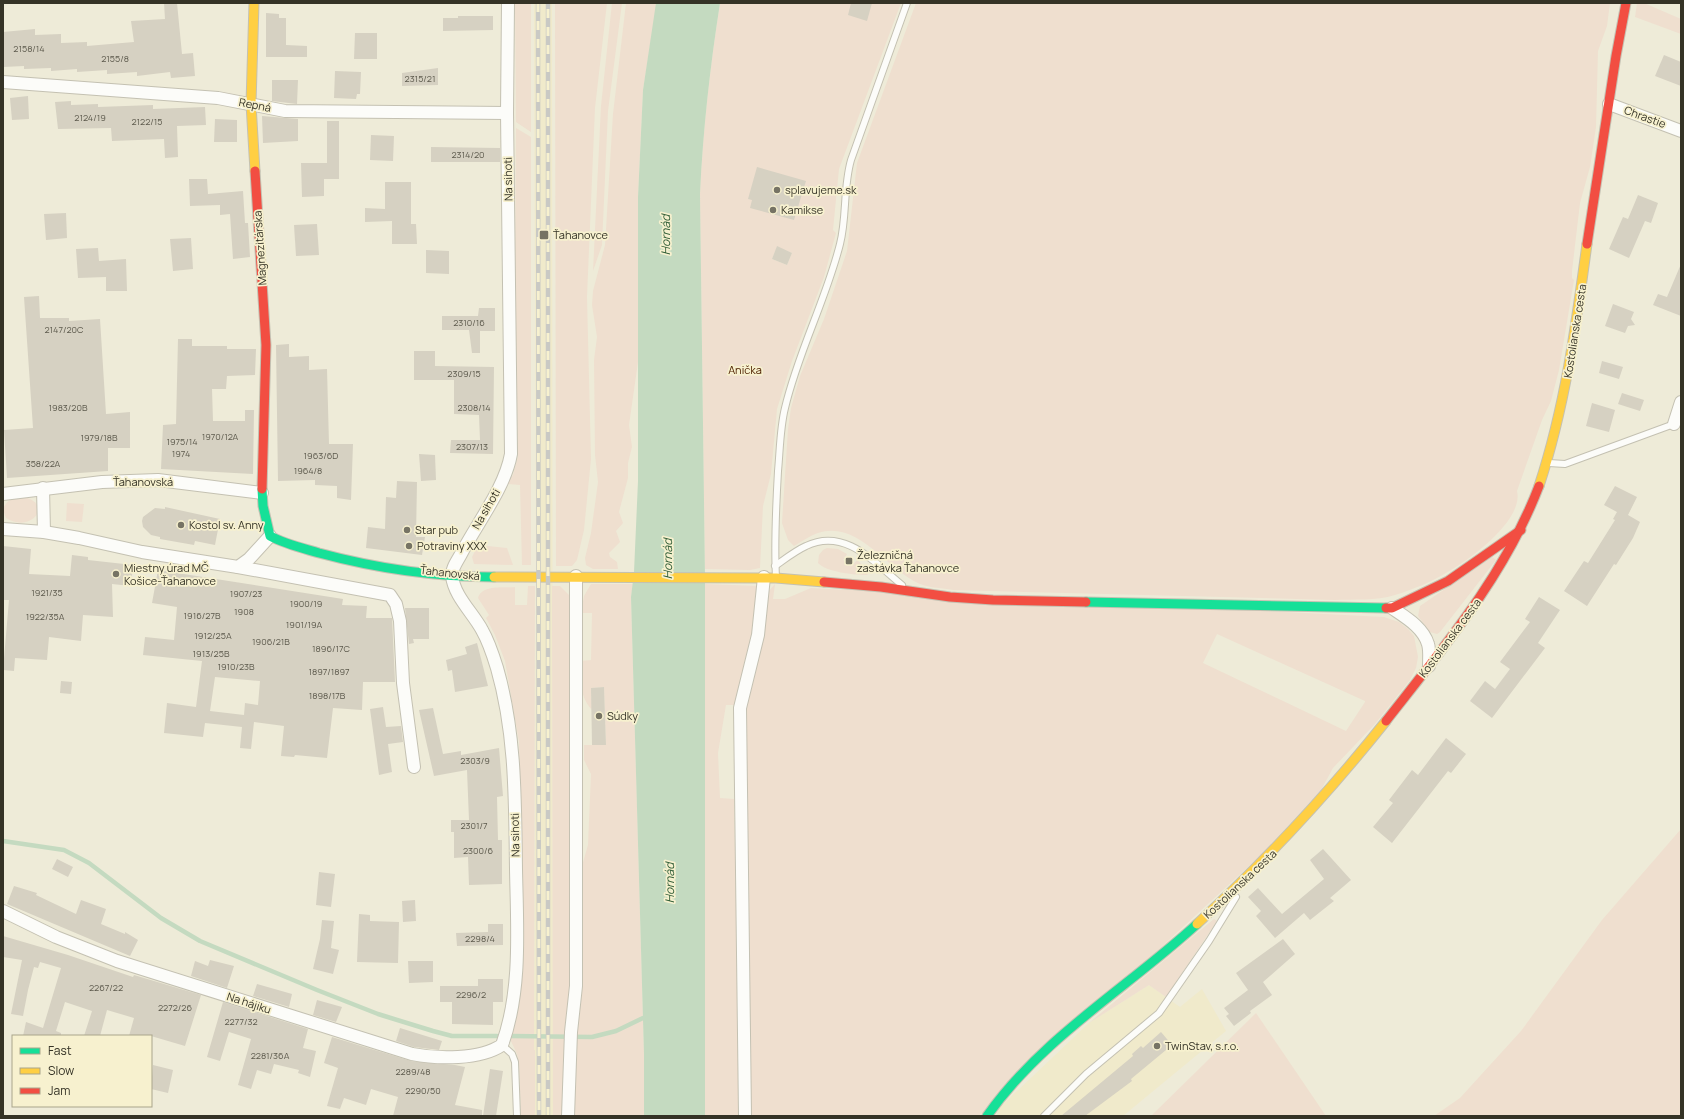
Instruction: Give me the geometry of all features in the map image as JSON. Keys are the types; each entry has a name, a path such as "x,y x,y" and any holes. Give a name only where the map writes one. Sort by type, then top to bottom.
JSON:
{"street":[{"name":"Magnezitárska","path":"254,3 251,104 266,345 262,493"},
{"name":"Na sihoti","path":"502,1045 507,1031 512,1002 517,944 513,751 500,679 492,649 482,630 455,588 452,575 465,547 500,485 510,463 511,454 507,112 508,3"},
{"name":"Kostolianska cesta","path":"987,1116 1016,1076 1042,1052 1064,1032 1149,967 1244,881 1280,846 1341,778 1429,666 1477,603 1521,530 1538,490 1547,462 1574,342 1609,104 1626,3"},
{"name":"Repná","path":"3,82 218,98 286,111 507,112"},
{"name":"Chrastie","path":"1609,104 1681,131"},
{"path":"1674,424 1681,402"},
{"name":"Ťahanovská","path":"3,494 102,482 158,480 262,493"},
{"path":"43,488 44,532"},
{"path":"238,567 254,554 270,536 263,506 262,493"},
{"path":"3,529 44,532 80,538 142,552 238,567 390,595 394,599 400,621 403,683 414,767"},
{"path":"1429,666 1428,644 1423,634 1409,620 1392,608 1448,581 1521,530"},
{"name":"Ťahanovská","path":"270,536 279,541 336,558 452,575 477,577 750,577 909,591 950,597 1035,601 1392,608"},
{"path":"568,1116 570,1048 576,986 576,576"},
{"path":"745,1116 740,708 770,578"},
{"name":"Na hájiku","path":"3,911 56,936 117,961 412,1054 445,1058 488,1052 502,1045"}],"lane":[{"path":"770,578 775,566 776,503 781,432 785,406 830,278 840,244 843,232 846,178 850,160 907,3"},
{"path":"1547,462 1564,464 1674,424"},
{"path":"775,566 798,551 817,542 829,540 844,542 860,550 909,591"},
{"path":"1044,1116 1086,1074 1159,1014 1209,941 1244,881"},
{"path":"502,1045 512,1054 515,1062 517,1116"}],"shaded area":[{"path":"534,3 552,3 553,1116 535,1116 536,566"},
{"path":"1149,985 1180,1007 1202,989 1226,1031 1123,1116 996,1116 1000,1107 1089,1023"}],"green space":[{"path":"515,3 531,3 531,132 516,122"},
{"path":"555,3 607,3 595,108 587,297 591,459 584,530 577,560 572,566 556,566"},
{"path":"612,3 622,3 608,111 602,245 593,271 601,106"},
{"path":"626,3 657,3 643,90 638,197 638,362 629,425 632,447 628,463 628,478 619,512 623,523 616,531 620,542 609,553 610,557 617,562 618,569 593,569 586,565 585,558 591,533 598,482 595,455 594,360 597,337 592,305 593,291 605,245 613,114"},
{"name":"Anička","path":"720,3 901,3 839,169 833,230 836,233 824,277 792,361 777,409 771,474 763,506 760,568 750,570 705,569 700,194 705,122","holes":["777,247 792,253 787,265 772,259"]},
{"path":"916,3 1610,3 1607,26 1598,51 1596,127 1590,167 1580,203 1572,271 1572,278 1574,280 1559,370 1551,401 1542,420 1517,491 1517,502 1513,513 1505,525 1471,557 1437,578 1417,587 1388,597 1334,600 953,590 920,584 895,568 872,548 846,534 833,531 818,533 808,537 794,546 788,540 782,523 788,429 791,408 800,376 824,319 847,251 857,163"},
{"path":"1637,3 1644,3 1681,19 1681,34 1635,17"},
{"path":"516,128 531,137 531,565 522,565 520,485 507,484 513,475 518,456 515,279"},
{"path":"24,497 33,501 37,505 38,511 36,516 31,520 24,522 15,522 6,518 3,510 6,503 14,499"},
{"path":"67,503 84,504 82,522 66,521"},
{"path":"478,545 507,548 513,565 474,564 472,557"},
{"path":"827,548 838,549 847,554 843,560 852,566 857,560 870,572 867,575 848,574 827,569 818,563 819,555"},
{"path":"1492,557 1496,560 1440,632 1437,634 1430,632 1418,616 1420,606"},
{"path":"591,584 633,584 631,597 644,1055 644,1116 574,1116 577,1020 581,1001 582,975 582,866 588,845 591,774 584,760 584,745 606,745 604,687 591,688 592,710 585,699 581,681 580,661 591,660 592,613 581,613 584,596"},
{"path":"705,584 758,586 755,626 737,705 726,705 718,753 720,798 734,799 740,1116 705,1116"},
{"path":"775,584 773,599 785,599 811,588 1384,617 1399,622 1414,636 1418,657 1416,668 1410,680 1375,724 1333,768 1321,790 1263,853 979,1116 750,1116 744,709 768,592","holes":["1217,634 1365,701 1346,731 1203,663"]},
{"path":"528,586 535,586 535,1116 521,1116 519,1064 517,1054 510,1039 520,997 523,939 519,742 505,661 495,635 486,618 489,615 478,598 480,594 489,589 515,587 515,605 527,605"},
{"path":"552,586 560,586 569,595 570,614 571,983 563,1116 553,1116"},
{"path":"1681,829 1681,1116 1434,1116 1460,1098 1521,1031 1602,920"},
{"path":"1214,919 1217,921 1166,997 1149,985 1089,1023"},
{"path":"1256,1013 1326,1116 1151,1116"}],"water":[{"name":"Hornád","path":"656,3 720,3 707,98 700,194 705,577 705,1116 644,1116 644,1055 631,597 634,572 638,481 638,197 643,90"}],"building":[{"path":"164,3 177,3 182,54 193,53 195,76 171,78 170,72 137,76 137,72 107,74 107,70 77,72 77,69 51,71 51,68 24,69 24,66 3,67 3,32 35,29 35,35 61,34 61,43 87,42 87,46 134,42 131,21 165,19"},
{"path":"851,3 872,3 867,21 848,15"},
{"path":"266,13 279,14 279,18 286,18 286,45 307,46 307,57 266,57"},
{"path":"458,16 493,16 493,30 443,31 443,18 458,18"},
{"path":"355,33 377,33 377,59 354,59"},
{"path":"1664,55 1681,62 1681,86 1655,76"},
{"path":"438,68 438,85 402,86 402,73"},
{"path":"335,71 361,72 360,94 357,94 356,99 334,98"},
{"path":"272,80 298,80 297,104 272,101"},
{"path":"28,96 29,119 12,120 10,98"},
{"path":"71,101 71,105 98,104 98,107 153,105 153,109 205,107 206,125 177,126 178,157 165,158 164,139 112,141 111,128 58,129 55,102"},
{"path":"262,116 298,119 298,141 263,143"},
{"path":"215,119 237,120 237,142 214,142"},
{"path":"327,121 339,121 339,179 324,179 324,196 302,197 301,163 327,163"},
{"path":"371,135 394,136 393,161 370,160"},
{"path":"431,147 500,148 500,162 431,162"},
{"name":"splavujeme.sk","path":"757,167 806,181 794,220 750,208 752,200 748,199"},
{"path":"189,179 207,179 208,194 243,191 245,223 248,223 250,257 233,259 230,214 220,215 220,205 190,206"},
{"path":"385,182 411,182 411,224 416,224 417,244 392,244 392,221 365,222 365,208 385,209"},
{"path":"1638,195 1658,203 1651,223 1645,221 1629,258 1609,249 1623,217 1628,219"},
{"path":"66,213 67,238 46,240 44,214"},
{"path":"317,224 319,255 296,256 294,225"},
{"path":"191,238 193,269 173,271 170,239"},
{"path":"777,246 792,253 787,265 772,259"},
{"path":"98,248 99,261 126,259 127,291 106,291 106,277 78,278 76,249"},
{"path":"426,250 449,251 449,274 426,273"},
{"path":"1681,264 1681,316 1653,305 1658,294 1667,297"},
{"path":"39,296 40,318 69,318 69,321 100,319 106,414 130,412 130,448 108,448 108,471 7,478 4,430 33,428 24,297"},
{"path":"1613,304 1634,312 1631,319 1635,325 1628,326 1625,333 1605,326"},
{"path":"479,308 495,308 495,331 480,331 480,353 472,353 469,330 442,330 442,316 478,316"},
{"path":"178,339 192,339 192,346 227,346 227,349 256,349 255,375 227,376 226,389 212,389 213,421 245,421 245,410 254,410 253,474 161,469 163,425 176,424"},
{"path":"289,344 289,357 309,356 309,370 327,369 329,444 353,444 351,500 337,498 337,486 315,485 315,480 278,481 276,345"},
{"path":"414,351 435,351 435,366 494,367 493,454 450,453 451,440 480,440 479,415 454,414 454,380 414,380"},
{"path":"1602,361 1623,367 1619,379 1599,373"},
{"path":"1622,393 1644,400 1640,411 1618,404"},
{"path":"1592,403 1615,410 1609,432 1586,426"},
{"path":"419,454 435,455 436,480 421,481"},
{"path":"397,481 417,482 416,537 425,537 422,555 366,548 368,527 385,529 386,497 396,498"},
{"path":"1615,486 1637,497 1628,515 1640,522 1633,538 1616,565 1614,564 1587,606 1564,591 1584,561 1588,563 1615,520 1613,519 1617,512 1604,505"},
{"name":"Kostol sv. Anny","path":"165,507 220,519 215,545 195,541 194,545 160,539 160,537 151,535 143,527 143,517 155,508 165,509"},
{"path":"3,546 31,549 29,574 70,576 72,555 88,557 88,560 133,565 131,586 112,584 113,617 83,615 81,641 49,637 47,660 15,658 14,671 3,670 9,600 3,600"},
{"path":"158,570 343,599 342,605 367,606 366,618 392,618 395,682 363,682 362,710 333,708 327,758 295,755 294,757 281,756 284,726 254,722 251,749 240,748 242,727 205,723 203,737 164,733 167,703 196,707 202,661 143,655 145,637 174,640 177,607 152,603","holes":["215,677 260,681 258,705 245,703 244,715 210,711"]},
{"path":"1539,597 1560,610 1538,643 1545,648 1492,718 1470,701 1485,681 1495,689 1510,669 1500,662 1530,622 1525,619"},
{"path":"405,608 429,608 429,639 413,639 414,643 409,644"},
{"path":"477,643 488,686 455,692 452,670 448,671 446,660 467,654 465,647"},
{"path":"61,681 72,682 71,694 60,693"},
{"path":"604,687 606,745 592,745 591,688"},
{"path":"383,707 386,727 401,726 403,742 388,744 392,772 379,775 370,709"},
{"path":"433,708 443,754 461,751 461,755 499,748 503,796 497,797 498,840 502,840 502,884 469,885 468,857 454,858 454,832 451,832 451,820 469,820 467,770 434,776 419,710"},
{"path":"1446,738 1466,754 1451,773 1448,771 1392,843 1373,827 1393,803 1389,800 1412,770 1418,775"},
{"path":"1323,849 1351,880 1330,898 1334,901 1310,920 1304,913 1275,938 1256,916 1261,911 1248,897 1258,888 1282,914 1324,879 1310,860"},
{"path":"57,859 73,867 68,877 52,869"},
{"path":"319,872 335,874 331,907 316,905"},
{"path":"14,886 37,893 36,895 76,914 81,900 106,909 101,924 125,934 125,932 138,940 130,956 7,904"},
{"path":"415,900 416,921 403,922 402,901"},
{"path":"359,914 370,915 370,921 399,922 398,963 357,962"},
{"path":"322,920 334,921 331,948 339,950 333,974 313,969 320,939"},
{"path":"488,924 503,924 503,945 457,946 456,933 488,932"},
{"path":"3,936 68,955 133,977 134,975 201,995 185,1046 152,1036 152,1035 129,1035 134,1018 107,1010 100,1035 84,1035 92,1011 65,1002 56,1031 61,1033 61,1035 23,1035 26,1022 43,1028 61,968 40,962 38,968 34,967 23,1016 11,1014 22,960 3,957"},
{"path":"1283,939 1295,954 1263,982 1272,995 1250,1011 1251,1013 1234,1026 1226,1016 1229,1014 1224,1008 1248,990 1236,973"},
{"path":"210,960 234,966 227,988 191,976 195,961 208,966"},
{"path":"408,961 433,961 433,982 409,983"},
{"path":"478,979 503,979 503,1002 493,1002 493,1025 452,1024 452,1002 440,1002 440,986 478,986"},
{"path":"257,984 292,994 289,1007 253,996"},
{"path":"317,1000 342,1007 336,1022 313,1015"},
{"path":"223,1002 308,1029 303,1048 316,1051 310,1077 298,1073 299,1070 274,1064 271,1074 257,1070 251,1089 238,1085 251,1039 229,1032 220,1061 207,1057"},
{"path":"400,1028 442,1041 439,1050 414,1047 396,1041"},
{"path":"1161,1032 1172,1045 1131,1079 1132,1081 1085,1116 1061,1116 1133,1056 1132,1054 1141,1046 1143,1048"},
{"path":"332,1037 411,1061 465,1067 455,1105 482,1110 482,1116 393,1116 398,1097 371,1089 366,1105 344,1098 340,1109 327,1106 338,1068 324,1063"},
{"path":"153,1065 173,1070 168,1093 152,1089"},
{"path":"490,1069 503,1071 496,1116 483,1116"}],"waterway":[{"path":"3,841 64,850 89,863 161,918 200,941 317,990 378,1014 452,1036 497,1036"},
{"path":"511,1036 592,1037 616,1031 643,1018"}],"railway":[{"path":"538,3 539,1116"},
{"path":"548,3 548,1116"}],"traffic: fast":[{"path":"262,489 263,506 270,536 294,546 362,563 406,571 472,577 494,577"},
{"path":"1086,602 1386,608"},
{"path":"987,1116 1009,1088 1033,1062 1059,1038 1170,948 1197,924"}],"traffic: slow":[{"path":"254,3 251,104 255,171"},
{"path":"1539,486 1556,426 1569,366 1587,244"},
{"path":"494,577 776,578 824,582"},
{"path":"1197,924 1248,876 1296,826 1386,721"}],"traffic: jam":[{"path":"1587,244 1616,56 1626,3"},
{"path":"255,171 266,345 262,489"},
{"path":"1386,721 1451,638 1491,580 1525,519 1539,486"},
{"path":"1386,608 1392,608 1448,581 1521,530"},
{"path":"824,582 881,587 950,597 993,600 1086,602"}],"place":[{"name":"splavujeme.sk","path":"777,190"},
{"name":"Kamikse","path":"773,210"},
{"name":"Ťahanovce","path":"544,235"},
{"name":"Kostol sv. Anny","path":"181,525"},
{"name":"Star pub","path":"407,530"},
{"name":"Potraviny XXX","path":"409,546"},
{"name":"Železničná zastávka Ťahanovce","path":"849,561"},
{"name":"Miestny úrad MČ Košice-Ťahanovce","path":"116,574"},
{"name":"Súdky","path":"599,716"},
{"name":"TwinStav, s.r.o.","path":"1157,1046"}]}
